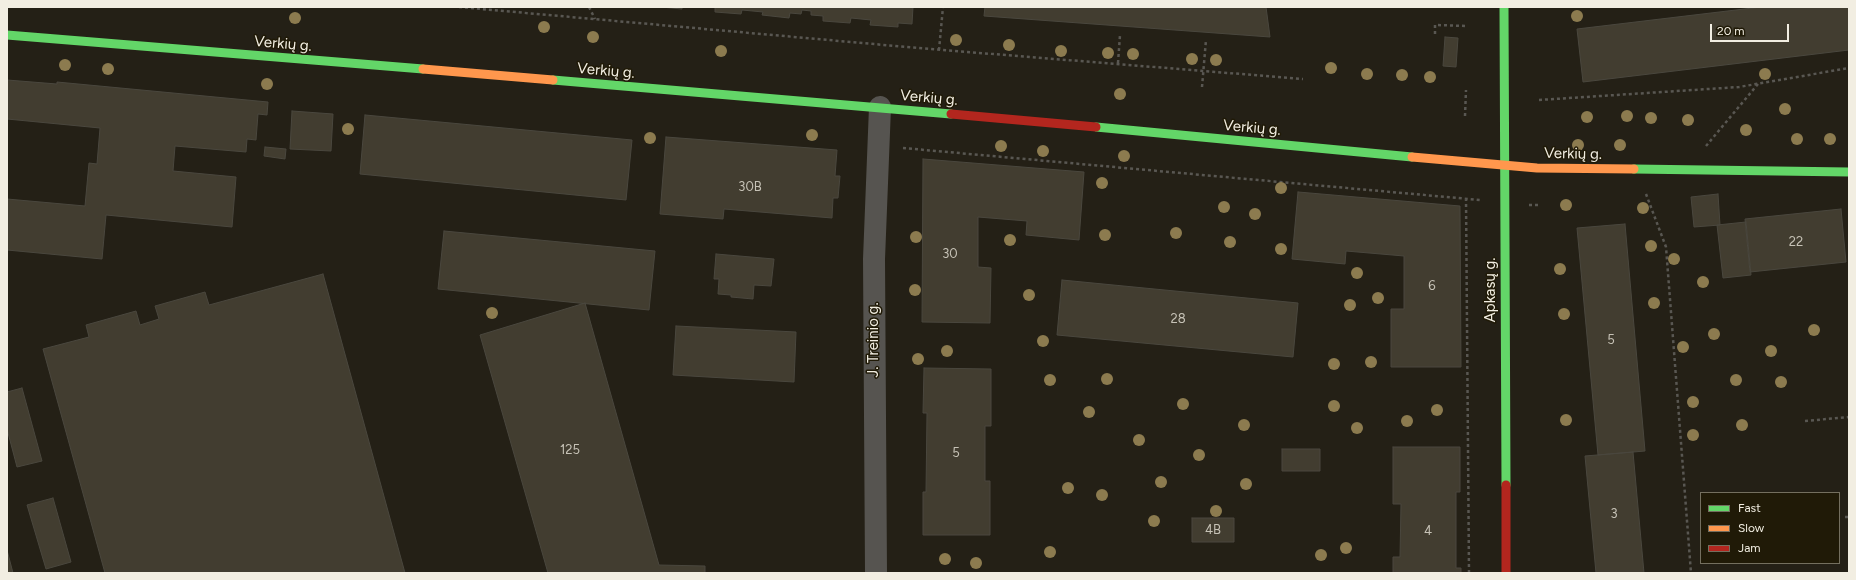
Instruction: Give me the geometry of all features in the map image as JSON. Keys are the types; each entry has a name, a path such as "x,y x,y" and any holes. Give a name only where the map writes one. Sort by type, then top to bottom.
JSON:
{"street":[{"name":"Apkasų g.","path":"1504,7 1506,573"},
{"name":"Verkių g.","path":"7,35 880,107 1504,166 1849,172"},
{"name":"J. Treinio g.","path":"876,573 874,259 880,107"}],"path":[{"path":"459,7 939,50 1303,79"},
{"path":"589,7 595,19"},
{"path":"939,50 943,7"},
{"path":"1435,34 1435,25 1468,26"},
{"path":"1118,64 1120,35"},
{"path":"1202,87 1206,40"},
{"path":"1538,100 1739,87 1849,68"},
{"path":"1686,170 1758,83"},
{"path":"1465,116 1466,90"},
{"path":"878,146 1538,205"},
{"path":"1636,169 1666,247 1691,573"},
{"path":"1466,198 1469,573"},
{"path":"1805,421 1849,417"},
{"path":"1845,517 1849,516"}],"building":[{"path":"661,7 682,7 682,9"},
{"path":"715,7 913,7 912,24 898,23 898,27 870,25 871,20 851,18 850,23 823,21 823,16 811,15 811,11 802,10 801,14 790,13 789,18 762,15 763,12 742,10 741,14 715,12"},
{"path":"985,7 1266,7 1270,37 984,16"},
{"path":"1761,7 1849,7 1849,50 1583,82 1577,29"},
{"path":"1445,37 1458,38 1456,67 1443,66"},
{"path":"7,80 57,84 57,82 268,102 267,115 258,114 256,140 247,139 246,152 175,146 173,171 236,177 232,227 106,215 102,259 7,250 7,199 85,206 89,163 97,164 100,128 7,119"},
{"path":"292,111 333,114 331,151 290,149"},
{"path":"365,115 632,140 626,200 360,174"},
{"path":"666,137 837,150 835,176 840,176 838,198 833,198 832,218 724,209 723,219 660,214"},
{"path":"265,147 286,149 285,159 264,156"},
{"path":"923,159 1084,172 1079,240 1026,235 1027,221 978,217 978,267 991,268 990,323 922,322"},
{"path":"1298,192 1460,206 1461,367 1391,367 1391,309 1404,309 1404,256 1346,251 1345,264 1292,259"},
{"path":"1718,194 1720,225 1694,227 1691,197"},
{"path":"1841,209 1846,262 1750,272 1745,219"},
{"path":"1746,222 1751,275 1723,278 1717,225"},
{"path":"1625,224 1645,451 1598,455 1577,228"},
{"path":"444,231 655,251 649,310 438,289"},
{"path":"716,254 774,259 771,286 754,285 753,299 718,294 719,279 714,279"},
{"path":"323,274 405,573 105,573 43,349 89,337 86,325 136,311 140,325 159,319 155,306 205,292 209,305"},
{"path":"1062,280 1298,303 1293,357 1057,335"},
{"path":"585,303 659,565 705,566 705,573 548,573 480,335"},
{"path":"676,326 796,332 794,382 673,375"},
{"path":"924,368 991,369 991,426 985,426 985,481 990,481 990,535 923,535 923,492 926,492 927,413 923,413"},
{"path":"22,388 42,461 17,467 7,429 7,392"},
{"path":"1393,447 1460,447 1460,492 1456,492 1456,568 1461,568 1461,573 1393,573 1393,557 1400,557 1401,504 1393,504"},
{"path":"1282,449 1320,449 1320,471 1282,471"},
{"path":"1633,452 1644,573 1596,573 1585,456"},
{"path":"53,498 71,562 46,569 27,505"},
{"path":"1192,518 1234,518 1234,542 1192,542"},
{"path":"7,550 13,573 7,573"}],"traffic: fast":[{"path":"1504,7 1506,485"},
{"path":"7,35 423,69"},
{"path":"553,80 951,114"},
{"path":"1096,127 1412,157"},
{"path":"1634,169 1849,172"}],"traffic: slow":[{"path":"423,69 553,80"},
{"path":"1412,157 1537,168 1634,169"}],"traffic: jam":[{"path":"951,114 1096,127"},
{"path":"1506,485 1506,573"}]}
